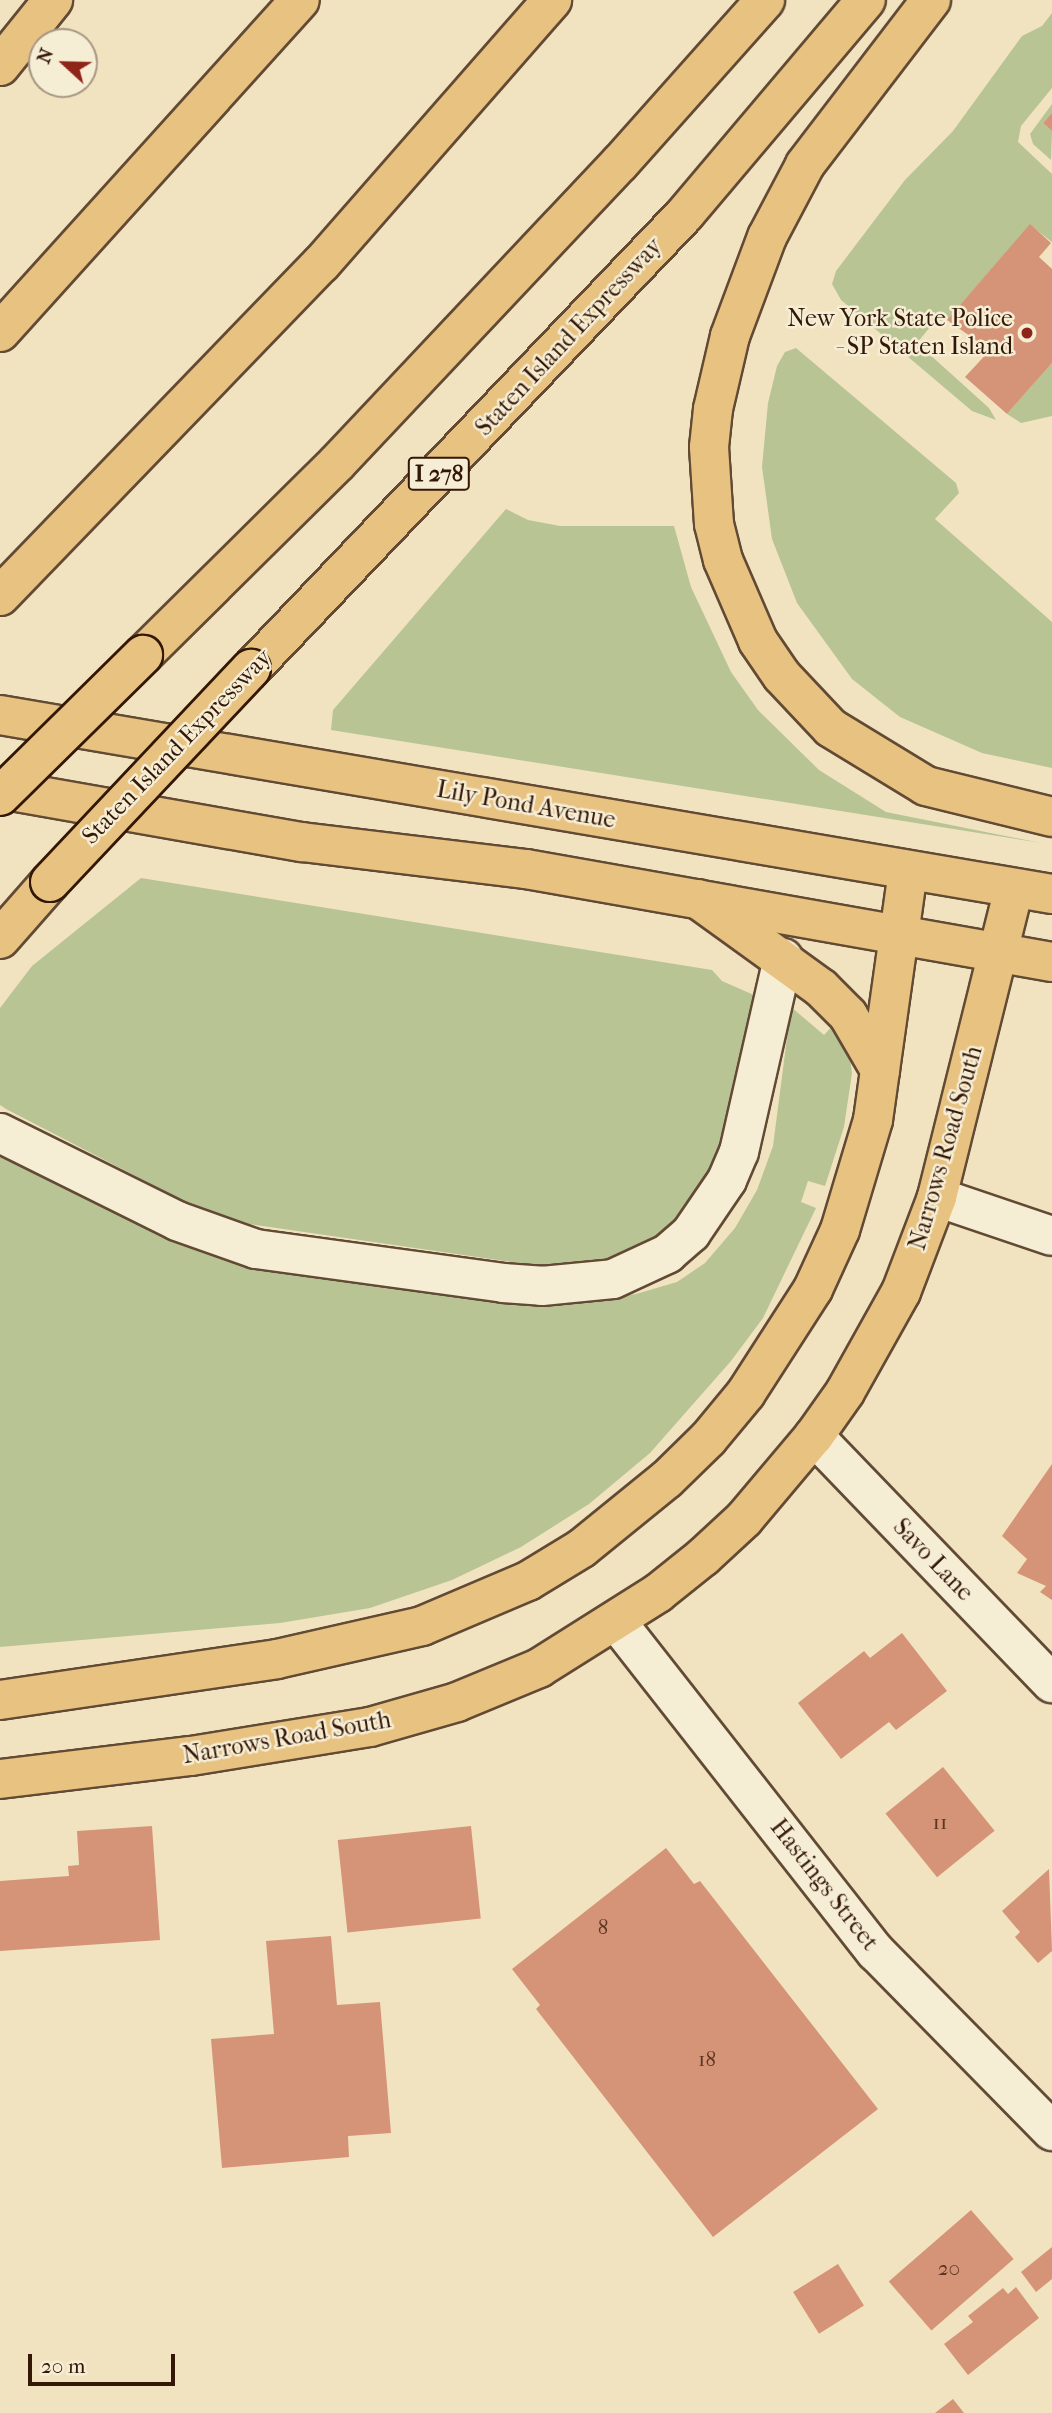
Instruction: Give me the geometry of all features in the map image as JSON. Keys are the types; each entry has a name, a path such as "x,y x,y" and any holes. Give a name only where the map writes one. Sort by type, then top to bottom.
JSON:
{"main road":[{"path":"0,66 53,0"},
{"path":"0,332 300,0"},
{"path":"0,596 311,274 552,0"},
{"path":"0,796 337,463 620,163 765,0"},
{"name":"Staten Island Expressway","path":"0,939 50,882 251,669 685,214 866,0"},
{"path":"931,0 805,165 767,237 730,336 713,409 709,447 713,524 739,603 758,641 782,676 831,728 926,786 1052,817"},
{"path":"0,776 142,655"},
{"name":"Lily Pond Avenue","path":"0,715 1052,894"},
{"path":"0,789 302,842 526,869 1052,961"},
{"path":"0,1700 277,1659 376,1640 471,1609 583,1548 626,1515 708,1439 782,1341 840,1230 860,1174 880,1070 908,870"},
{"name":"Narrows Road South","path":"0,1779 370,1727 457,1702 539,1668 616,1621 658,1594 736,1527 814,1436 845,1392 901,1292 937,1197 1014,888"},
{"path":"698,899 783,958 848,1015 880,1070"}],"street":[{"path":"0,1133 177,1221 256,1249 503,1283 542,1286 613,1279 667,1254 691,1233 727,1180 739,1152 783,958"},
{"path":"937,1197 1052,1236"},
{"name":"Savo Lane","path":"814,1436 1052,1684"},
{"name":"Hastings Street","path":"616,1621 876,1952 1052,2131"}],"green space":[{"path":"1052,13 1052,88 1021,126 1018,142 1052,174 1052,242 1030,225 947,320 934,322 917,343 989,408 996,420 972,411 841,300 832,284 836,271 905,180 953,131 1022,36 1042,26"},
{"path":"1052,104 1052,113 1043,123 1052,131 1051,160 1033,144 1030,134"},
{"path":"796,348 956,483 959,493 935,519 1052,622 1052,768 982,753 900,717 852,679 797,603 772,539 762,467 768,403 777,366 785,352"},
{"path":"1052,363 1052,416 1021,423 1007,414"},
{"path":"506,509 528,520 560,526 674,526 691,587 731,672 758,710 819,770 886,812 1041,843 331,730 333,710"},
{"path":"141,878 712,970 722,981 763,999 744,1095 708,1179 675,1220 645,1245 612,1258 570,1266 525,1264 242,1223 180,1199 6,1109 0,1105 0,1008 32,966"},
{"path":"791,1007 824,1035 837,1021 848,1044 852,1073 844,1127 825,1186 808,1181 801,1202 816,1208 763,1318 731,1361 650,1453 589,1504 521,1547 452,1580 370,1608 280,1623 0,1647 0,1157 143,1220 581,1301 636,1294 677,1282 705,1263 735,1228 757,1190 773,1146"}],"building":[{"path":"1052,113 1052,131 1043,123"},
{"path":"1030,224 1051,243 1039,257 1052,269 1052,363 1007,414 965,377 990,350 947,320"},
{"path":"1052,1464 1052,1600 1040,1592 1046,1586 1017,1573 1027,1559 1002,1536"},
{"path":"902,1633 947,1691 896,1730 889,1722 841,1759 798,1703 864,1651 870,1658"},
{"path":"943,1767 995,1831 937,1877 885,1814"},
{"path":"152,1826 160,1940 0,1951 0,1881 69,1876 68,1866 79,1865 77,1831"},
{"path":"471,1826 481,1918 347,1932 338,1840"},
{"path":"666,1848 694,1884 700,1881 878,2109 713,2237 536,2009 540,2005 512,1969"},
{"path":"1049,1869 1052,1951 1038,1963 1015,1937 1020,1932 1002,1911"},
{"path":"331,1936 337,2005 380,2002 391,2133 348,2136 349,2157 222,2168 211,2039 274,2034 266,1941"},
{"path":"971,2210 1014,2259 931,2331 889,2282"},
{"path":"1052,2247 1052,2279 1036,2292 1021,2272"},
{"path":"838,2264 864,2306 819,2334 793,2292"},
{"path":"1016,2287 1039,2318 968,2375 944,2344 973,2322 968,2316 1003,2288 1008,2294"},
{"path":"953,2399 964,2413 935,2413"}],"place":[{"name":"New York State Police - SP Staten Island","path":"1027,333"}]}
